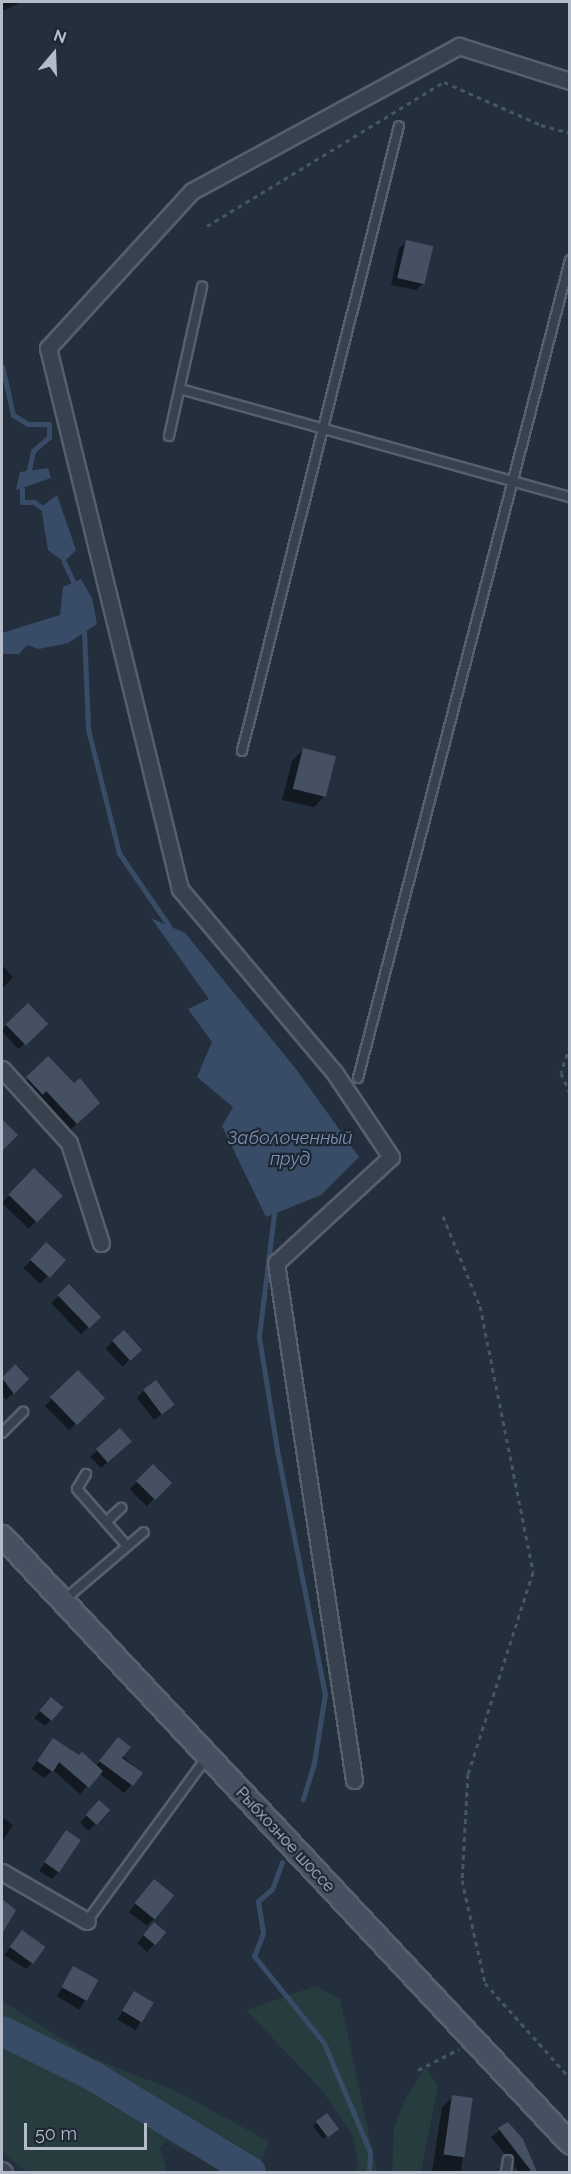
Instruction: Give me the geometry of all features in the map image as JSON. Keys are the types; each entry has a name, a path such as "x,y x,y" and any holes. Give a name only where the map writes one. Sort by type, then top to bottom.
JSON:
{"main road":[{"name":"Рыбхозное шоссе","path":"2,1536 570,2143"}],"street":[{"path":"354,1780 276,1263 391,1157 334,1072 180,889 48,348 192,191 459,46 570,81"},
{"path":"2,1069 69,1143 101,1243"},
{"path":"2,1872 87,1921"}],"lane":[{"path":"242,751 399,126"},
{"path":"358,1078 570,260"},
{"path":"169,436 202,287"},
{"path":"180,389 570,497"},
{"path":"2,1432 23,1412"},
{"path":"86,1474 77,1489 127,1546"},
{"path":"106,1522 120,1508"},
{"path":"62,1601 144,1532"},
{"path":"87,1921 207,1757"},
{"path":"506,2172 508,2160"}],"path":[{"path":"570,1045 561,1073 570,1093"},
{"path":"442,1216 480,1306 533,1572 468,1774 462,1880 485,1983 570,2078"},
{"path":"418,2070 474,2041"}],"green space":[{"path":"316,1986 340,1999 377,2172 356,2172 358,2163 353,2136 321,2089 246,2010"},
{"path":"2,2001 92,2058 176,2091 268,2141 259,2172 227,2172 166,2141 160,2148 167,2172 27,2172 2,2152"},
{"path":"426,2067 438,2087 421,2172 392,2172 394,2128 404,2101"}],"water":[{"path":"48,468 51,478 16,490 20,472"},
{"path":"57,495 76,550 64,562 48,550 41,507"},
{"path":"81,579 92,598 97,624 68,643 39,649 27,645 19,654 2,654 2,633 60,615 63,587"},
{"name":"Заболоченный пруд","path":"151,918 185,933 296,1069 359,1157 321,1195 266,1217 222,1126 233,1107 197,1077 212,1042 188,1009 209,999"}],"building":[{"path":"406,240 433,246 425,284 397,278"},
{"path":"303,748 336,756 326,797 293,789"},
{"path":"28,1003 48,1024 26,1045 6,1025"},
{"path":"48,1056 74,1083 80,1078 100,1103 77,1124 46,1091 43,1095 26,1077"},
{"path":"2,1119 18,1135 2,1151"},
{"path":"34,1168 63,1196 37,1222 8,1195"},
{"path":"46,1242 66,1260 50,1278 30,1260"},
{"path":"69,1284 101,1317 89,1328 57,1295"},
{"path":"124,1330 142,1350 130,1361 112,1341"},
{"path":"15,1364 29,1379 14,1394 2,1378"},
{"path":"78,1370 105,1398 77,1425 50,1397"},
{"path":"156,1380 175,1405 162,1414 143,1390"},
{"path":"120,1428 132,1442 108,1463 96,1449"},
{"path":"153,1464 172,1483 155,1500 136,1481"},
{"path":"51,1697 63,1707 52,1721 39,1711"},
{"path":"118,1737 131,1747 122,1758 143,1773 133,1786 99,1761"},
{"path":"53,1738 79,1755 82,1752 103,1771 89,1788 59,1762 53,1772 37,1761"},
{"path":"99,1800 110,1810 97,1825 86,1815"},
{"path":"66,1830 81,1840 59,1872 44,1862"},
{"path":"154,1879 174,1895 155,1919 134,1903"},
{"path":"2,1899 16,1910 2,1934"},
{"path":"154,1922 166,1932 155,1945 143,1935"},
{"path":"22,1930 45,1947 33,1964 10,1947"},
{"path":"73,1966 98,1980 87,2001 61,1987"},
{"path":"134,1991 154,2003 142,2023 122,2011"},
{"path":"452,2095 473,2098 464,2157 444,2154"},
{"path":"327,2113 339,2129 328,2137 316,2121"},
{"path":"508,2122 523,2139 537,2172 532,2172 498,2128"}],"waterway":[{"path":"2,366 13,415 28,424 49,424 49,437 33,451 29,470"},
{"path":"22,489 22,502 34,502 41,507"},
{"path":"64,562 73,581"},
{"path":"84,632 88,729 119,853 169,926"},
{"path":"274,1214 259,1337 277,1450 325,1694 314,1763 303,1799"},
{"path":"282,1862 272,1889 258,1901 263,1933 254,1956 324,2043 370,2152 369,2172"},
{"path":"2,2031 93,2076 251,2172"}]}
